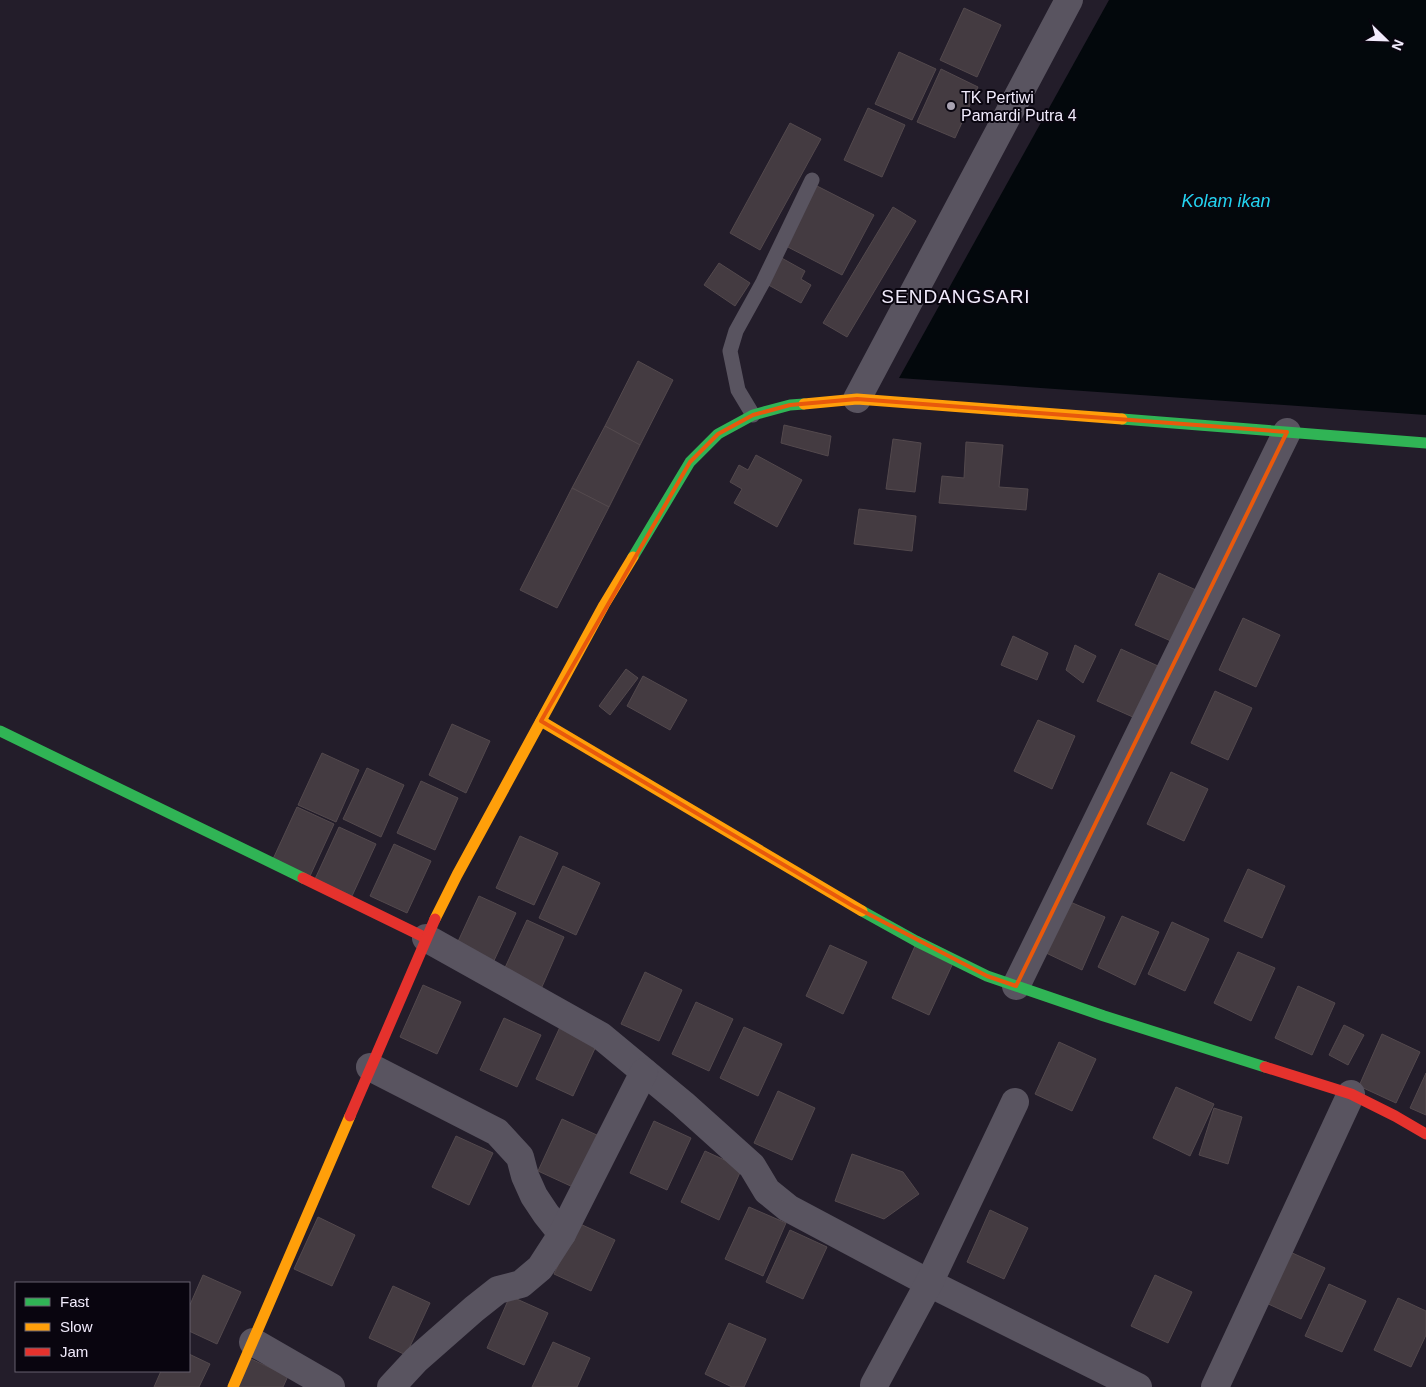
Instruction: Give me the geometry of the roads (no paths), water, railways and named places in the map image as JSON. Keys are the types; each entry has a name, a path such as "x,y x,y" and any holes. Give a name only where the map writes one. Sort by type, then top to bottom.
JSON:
{"street":[{"path":"857,399 1068,0"},
{"path":"233,1387 426,938 457,875 604,605 690,462 718,434 753,415 790,405 857,399 1426,443"},
{"path":"1016,986 1287,432"},
{"path":"541,722 885,923 987,976 1104,1016 1351,1094 1426,1134"},
{"path":"0,731 426,938 600,1036 683,1104 752,1166 767,1190 788,1208 929,1283 1138,1387"},
{"path":"370,1068 497,1132 520,1157 525,1176 534,1196 562,1234"},
{"path":"391,1387 416,1360 480,1304 498,1290 521,1284 540,1268 562,1234 644,1072"},
{"path":"1215,1387 1351,1094"},
{"path":"874,1385 929,1283 1014,1102"},
{"path":"252,1342 331,1387"}],"lane":[{"path":"753,415 738,390 730,351 736,331 764,282 812,180"}],"water":[{"name":"Kolam ikan","path":"1109,0 1426,0 1426,415 899,378"}],"place":[{"name":"TK Pertiwi Pamardi Putra 4","path":"951,106"}],"district":[{"name":"SENDANGSARI","path":"956,296"}]}
